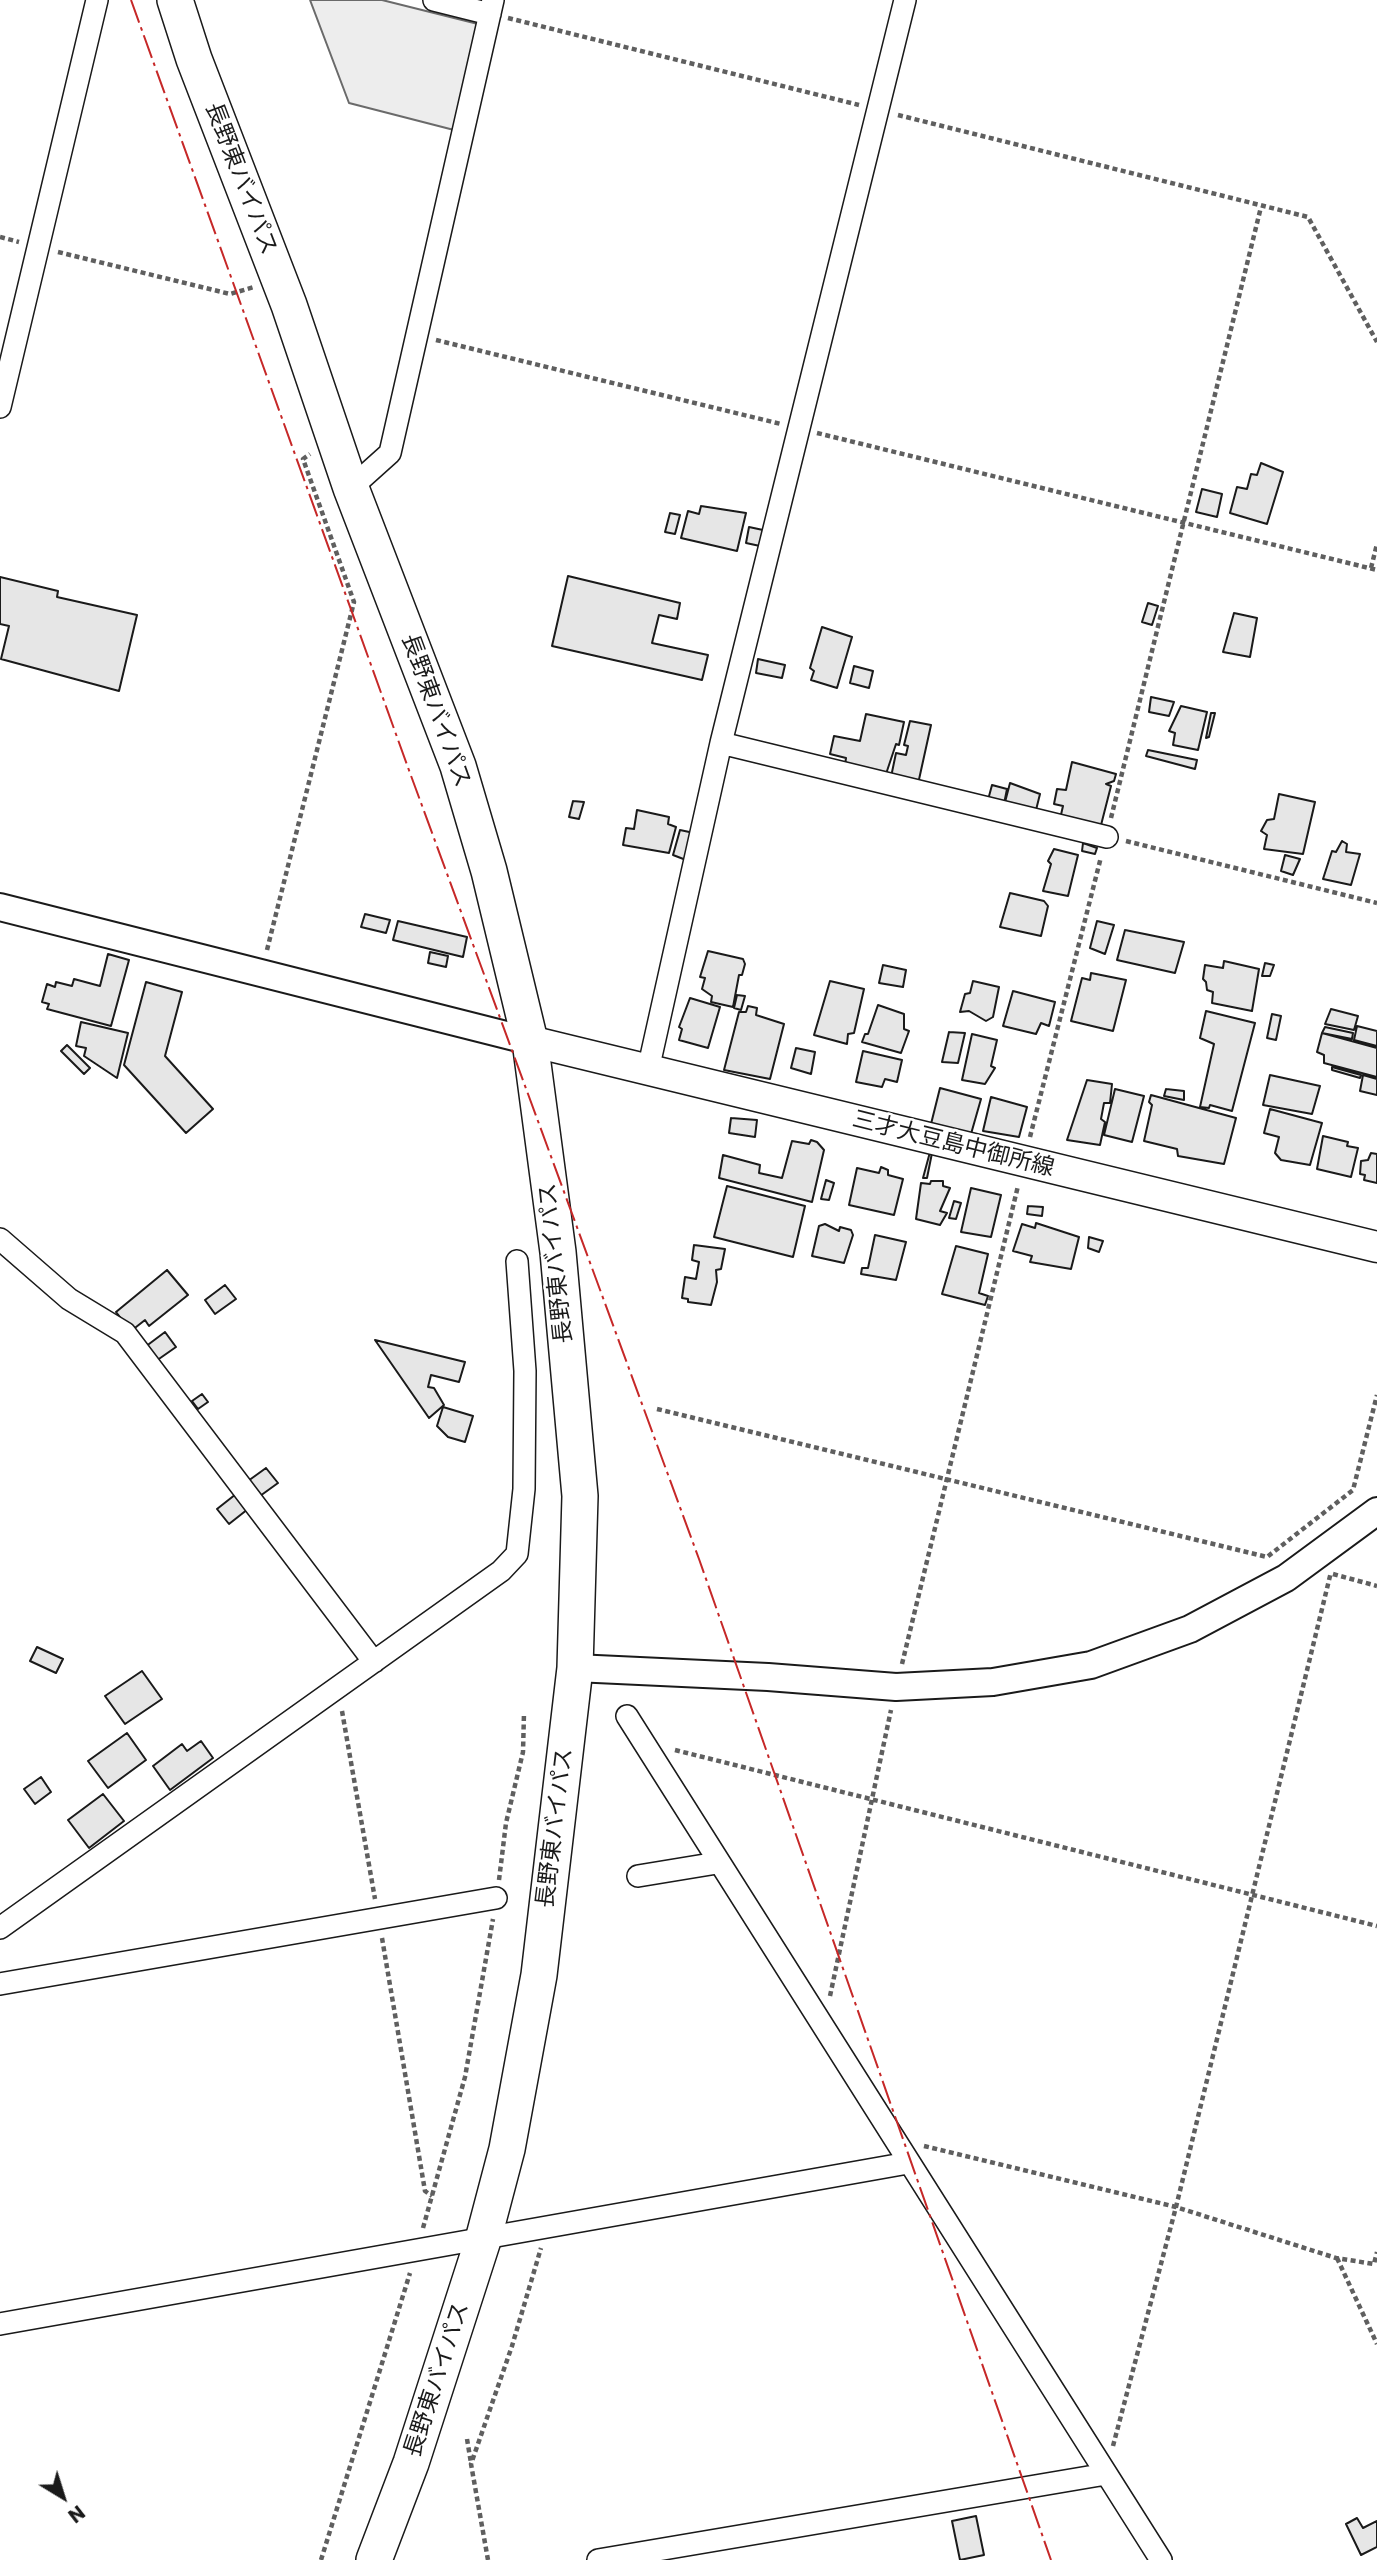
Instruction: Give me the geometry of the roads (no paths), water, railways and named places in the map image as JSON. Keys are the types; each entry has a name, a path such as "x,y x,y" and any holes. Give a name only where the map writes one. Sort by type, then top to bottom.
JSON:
{"highway":[{"name":"長野東バイパス","path":"175,0 194,59 279,279 351,488 458,766 489,871 530,1041 558,1252 580,1496 575,1668 539,1975 507,2149 483,2240 411,2463 374,2560"}],"main road":[{"name":"三才大豆島中御所線","path":"530,1041 1377,1247"}],"street":[{"path":"0,407 97,0"},
{"path":"351,488 390,453 419,336 491,7 434,0"},
{"path":"648,1070 722,743 905,0"},
{"path":"722,743 1107,836"},
{"path":"0,907 180,955 261,972 530,1041"},
{"path":"0,1239 69,1299 125,1334 374,1661"},
{"path":"0,1928 501,1571 517,1554 524,1489 525,1371 517,1261"},
{"path":"575,1668 768,1676 896,1687 993,1682 1091,1665 1190,1629 1286,1578 1326,1565 1377,1511"},
{"path":"627,1716 1160,2560"},
{"path":"638,1876 718,1863"},
{"path":"0,1984 496,1898"},
{"path":"0,2324 908,2163"},
{"path":"598,2560 1106,2474"}]}
